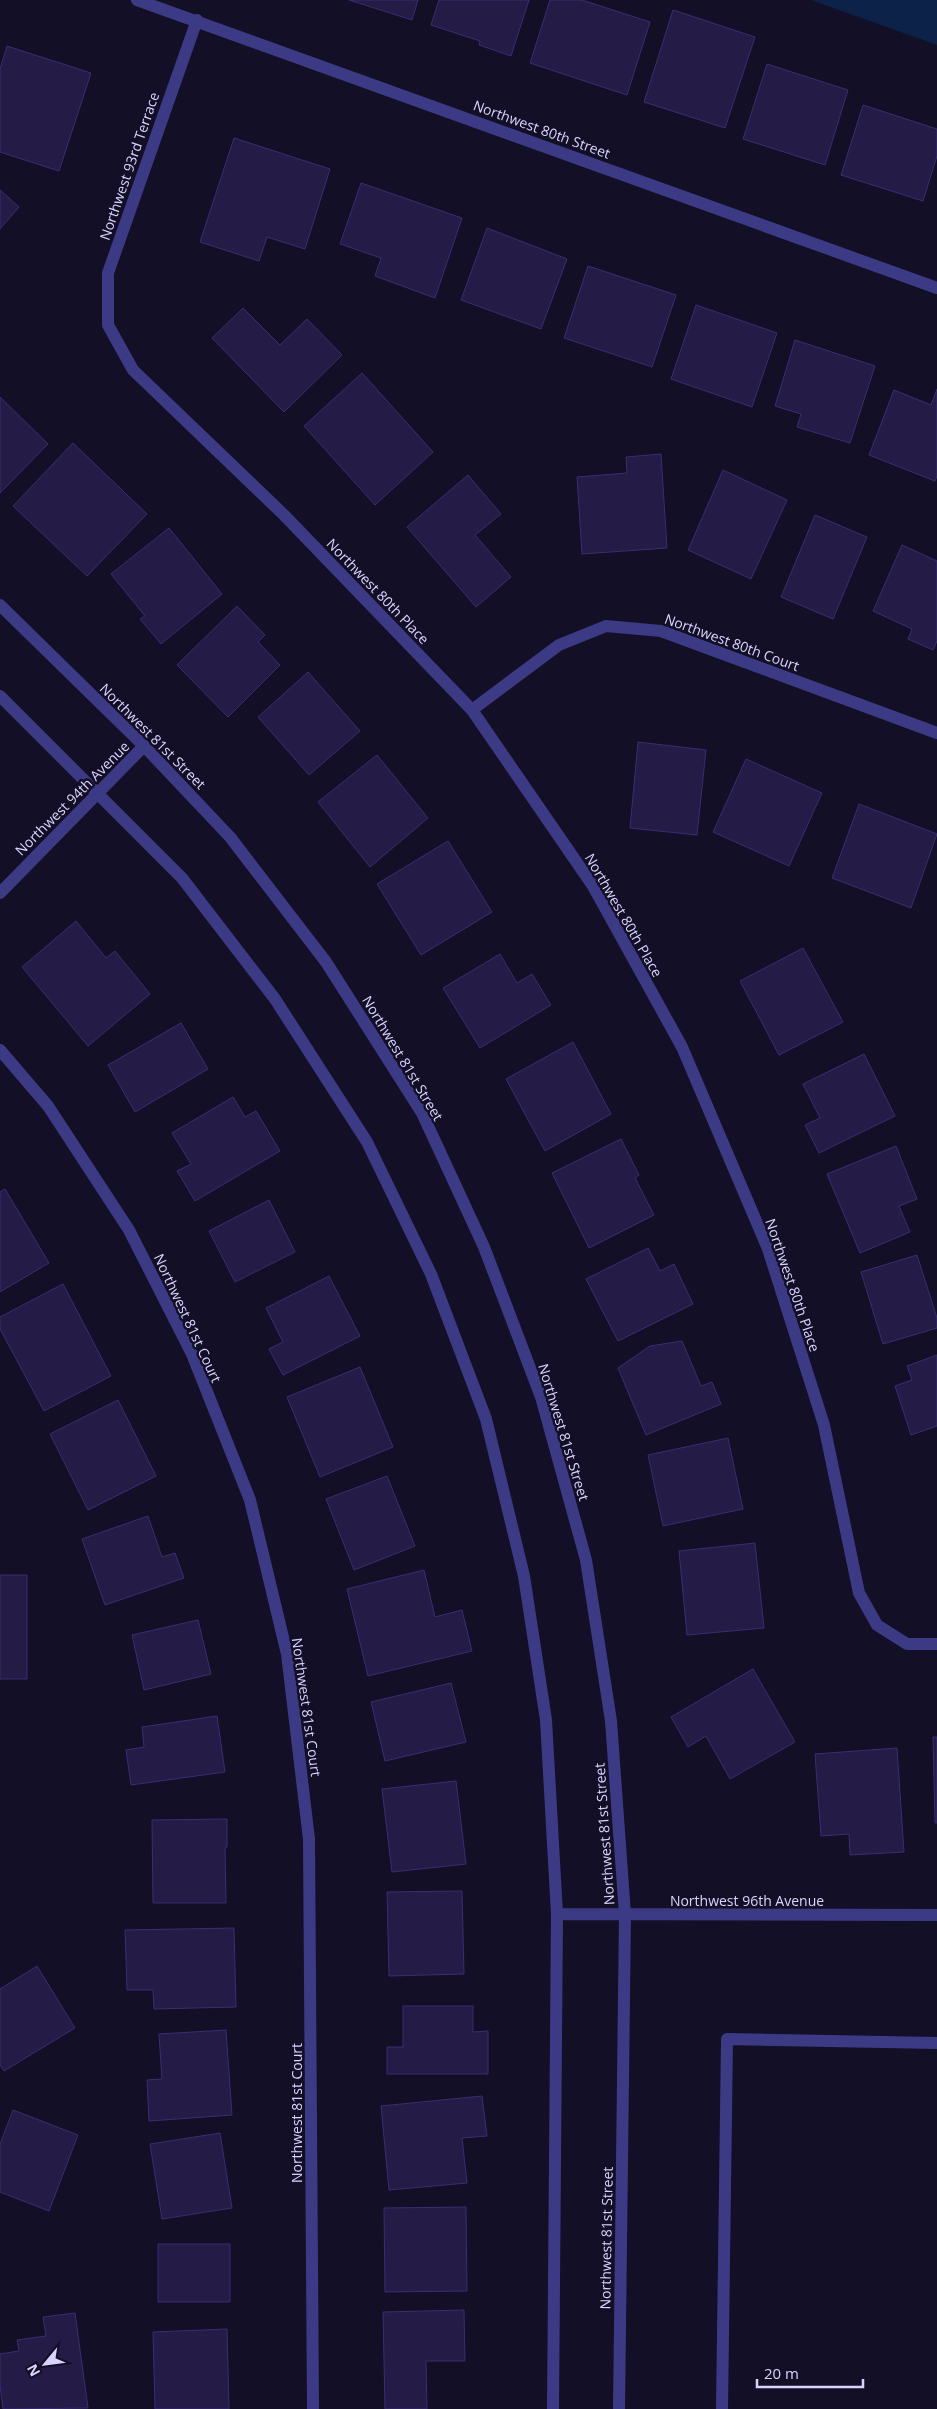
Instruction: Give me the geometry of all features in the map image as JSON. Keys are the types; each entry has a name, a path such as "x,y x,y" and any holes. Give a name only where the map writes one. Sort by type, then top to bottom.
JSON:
{"street":[{"name":"Northwest 80th Street","path":"137,0 937,288"},
{"name":"Northwest 93rd Terrace","path":"108,325 108,273 196,20"},
{"name":"Northwest 80th Place","path":"108,325 133,370 284,516 472,710 592,886 682,1047 768,1248 824,1424 859,1593 877,1625 907,1644 937,1644"},
{"name":"Northwest 81st Street","path":"0,605 144,746 230,837 326,962 422,1113 484,1247 541,1397 586,1560 611,1721 624,1914 619,2409"},
{"name":"Northwest 80th Court","path":"472,710 559,645 606,626 661,631 937,733"},
{"path":"0,696 182,878 275,999 367,1142 431,1274 486,1419 524,1576 546,1720 557,1914 553,2409"},
{"name":"Northwest 94th Avenue","path":"0,893 144,746"},
{"name":"Northwest 81st Court","path":"0,1050 48,1106 129,1230 192,1354 250,1500 287,1654 309,1840 312,2409"},
{"name":"Northwest 96th Avenue","path":"557,1914 937,1916"},
{"path":"722,2409 727,2039 937,2043"}],"water":[{"path":"811,0 937,0 937,45"}],"building":[{"path":"349,0 418,0 412,20"},
{"path":"439,0 529,0 511,56 479,45 480,41 431,25"},
{"path":"550,0 582,0 650,22 627,95 530,63"},
{"path":"673,10 755,37 725,128 644,102"},
{"path":"7,46 91,73 59,171 0,152 0,69"},
{"path":"767,64 848,90 825,165 743,139"},
{"path":"863,105 937,129 937,156 923,201 841,175"},
{"path":"234,138 330,169 305,249 267,237 259,261 200,242"},
{"path":"361,183 462,218 435,298 375,276 381,258 340,244"},
{"path":"0,190 19,207 0,229"},
{"path":"487,228 567,259 541,329 461,300"},
{"path":"588,266 676,295 652,367 564,338"},
{"path":"696,305 777,333 752,407 671,379"},
{"path":"243,308 280,345 307,319 342,355 284,412 212,338"},
{"path":"795,340 875,366 850,443 797,427 801,414 775,406"},
{"path":"362,373 433,452 375,505 304,426"},
{"path":"937,389 937,476 935,481 869,455 894,390 931,405"},
{"path":"0,397 48,444 0,493"},
{"path":"73,443 147,514 87,576 13,506"},
{"path":"661,454 667,548 582,554 577,477 627,473 626,457"},
{"path":"723,470 787,500 751,579 688,550"},
{"path":"468,475 501,514 475,535 511,577 476,607 407,527"},
{"path":"815,515 867,537 833,619 781,597"},
{"path":"169,528 222,594 161,644 140,619 145,616 111,574"},
{"path":"902,545 937,561 937,641 933,650 908,639 912,629 873,611"},
{"path":"237,606 265,635 258,642 280,665 228,717 177,665"},
{"path":"308,672 360,731 309,775 258,717"},
{"path":"638,742 706,750 697,835 630,828"},
{"path":"377,755 428,818 370,867 318,802"},
{"path":"746,759 822,793 789,866 713,832"},
{"path":"859,804 937,834 911,908 832,878"},
{"path":"448,841 492,912 421,955 377,884"},
{"path":"76,921 106,958 115,951 150,994 88,1046 22,967"},
{"path":"803,948 843,1022 779,1055 740,981"},
{"path":"500,954 517,983 532,974 551,1005 480,1048 443,988"},
{"path":"181,1023 208,1069 135,1112 108,1065"},
{"path":"573,1042 611,1114 545,1151 506,1079"},
{"path":"864,1054 895,1116 819,1153 805,1125 820,1118 803,1084"},
{"path":"233,1097 245,1117 256,1111 280,1151 195,1201 177,1171 191,1164 172,1133"},
{"path":"621,1139 639,1175 635,1178 654,1215 589,1248 552,1173"},
{"path":"896,1146 917,1199 899,1206 910,1232 860,1253 827,1174"},
{"path":"5,1189 49,1263 0,1292 0,1192"},
{"path":"269,1200 295,1252 235,1282 209,1231"},
{"path":"648,1248 660,1271 674,1264 693,1304 618,1341 586,1279"},
{"path":"917,1255 937,1318 937,1328 883,1344 861,1272"},
{"path":"329,1276 360,1336 283,1375 269,1349 283,1342 266,1308"},
{"path":"63,1284 111,1376 44,1411 0,1329 0,1317"},
{"path":"682,1341 701,1386 712,1382 721,1404 646,1435 618,1368 650,1346"},
{"path":"937,1355 937,1426 911,1435 895,1386 912,1380 907,1366"},
{"path":"360,1367 393,1447 320,1477 287,1397"},
{"path":"118,1400 156,1476 88,1510 50,1434"},
{"path":"728,1438 743,1509 663,1526 648,1455"},
{"path":"387,1476 415,1546 354,1570 326,1499"},
{"path":"148,1516 162,1557 175,1553 184,1578 105,1605 82,1539"},
{"path":"755,1543 764,1628 687,1635 679,1551"},
{"path":"424,1570 435,1617 462,1610 472,1651 368,1676 347,1589"},
{"path":"0,1575 27,1575 27,1679 0,1679"},
{"path":"198,1620 211,1674 144,1690 132,1635"},
{"path":"753,1669 795,1742 730,1779 706,1736 688,1747 671,1717"},
{"path":"451,1683 466,1742 385,1761 371,1702"},
{"path":"217,1716 225,1772 131,1785 126,1750 144,1747 142,1727"},
{"path":"933,1737 937,1737 937,1823 935,1823"},
{"path":"897,1748 904,1852 850,1855 849,1834 821,1836 815,1754"},
{"path":"456,1781 466,1864 392,1872 382,1789"},
{"path":"227,1819 227,1847 225,1848 226,1903 153,1903 152,1820"},
{"path":"462,1891 464,1974 389,1976 387,1892"},
{"path":"234,1928 236,2007 154,2009 153,1990 127,1990 125,1930"},
{"path":"37,1966 75,2028 4,2071 0,2065 0,1989"},
{"path":"403,2006 473,2006 473,2032 488,2031 488,2074 387,2074 387,2047 403,2047"},
{"path":"226,2030 232,2115 149,2121 147,2080 162,2079 159,2034"},
{"path":"482,2096 487,2136 462,2138 467,2183 389,2190 381,2106"},
{"path":"13,2110 78,2135 49,2211 0,2192 0,2144"},
{"path":"220,2133 232,2208 162,2219 150,2144"},
{"path":"466,2207 467,2291 385,2292 384,2208"},
{"path":"158,2244 230,2244 230,2302 158,2302"},
{"path":"464,2310 465,2361 426,2361 427,2409 385,2409 383,2312"},
{"path":"75,2313 88,2408 3,2409 0,2385 0,2354 19,2351 17,2340 46,2336 43,2317"},
{"path":"227,2329 229,2409 155,2409 153,2332"}]}
